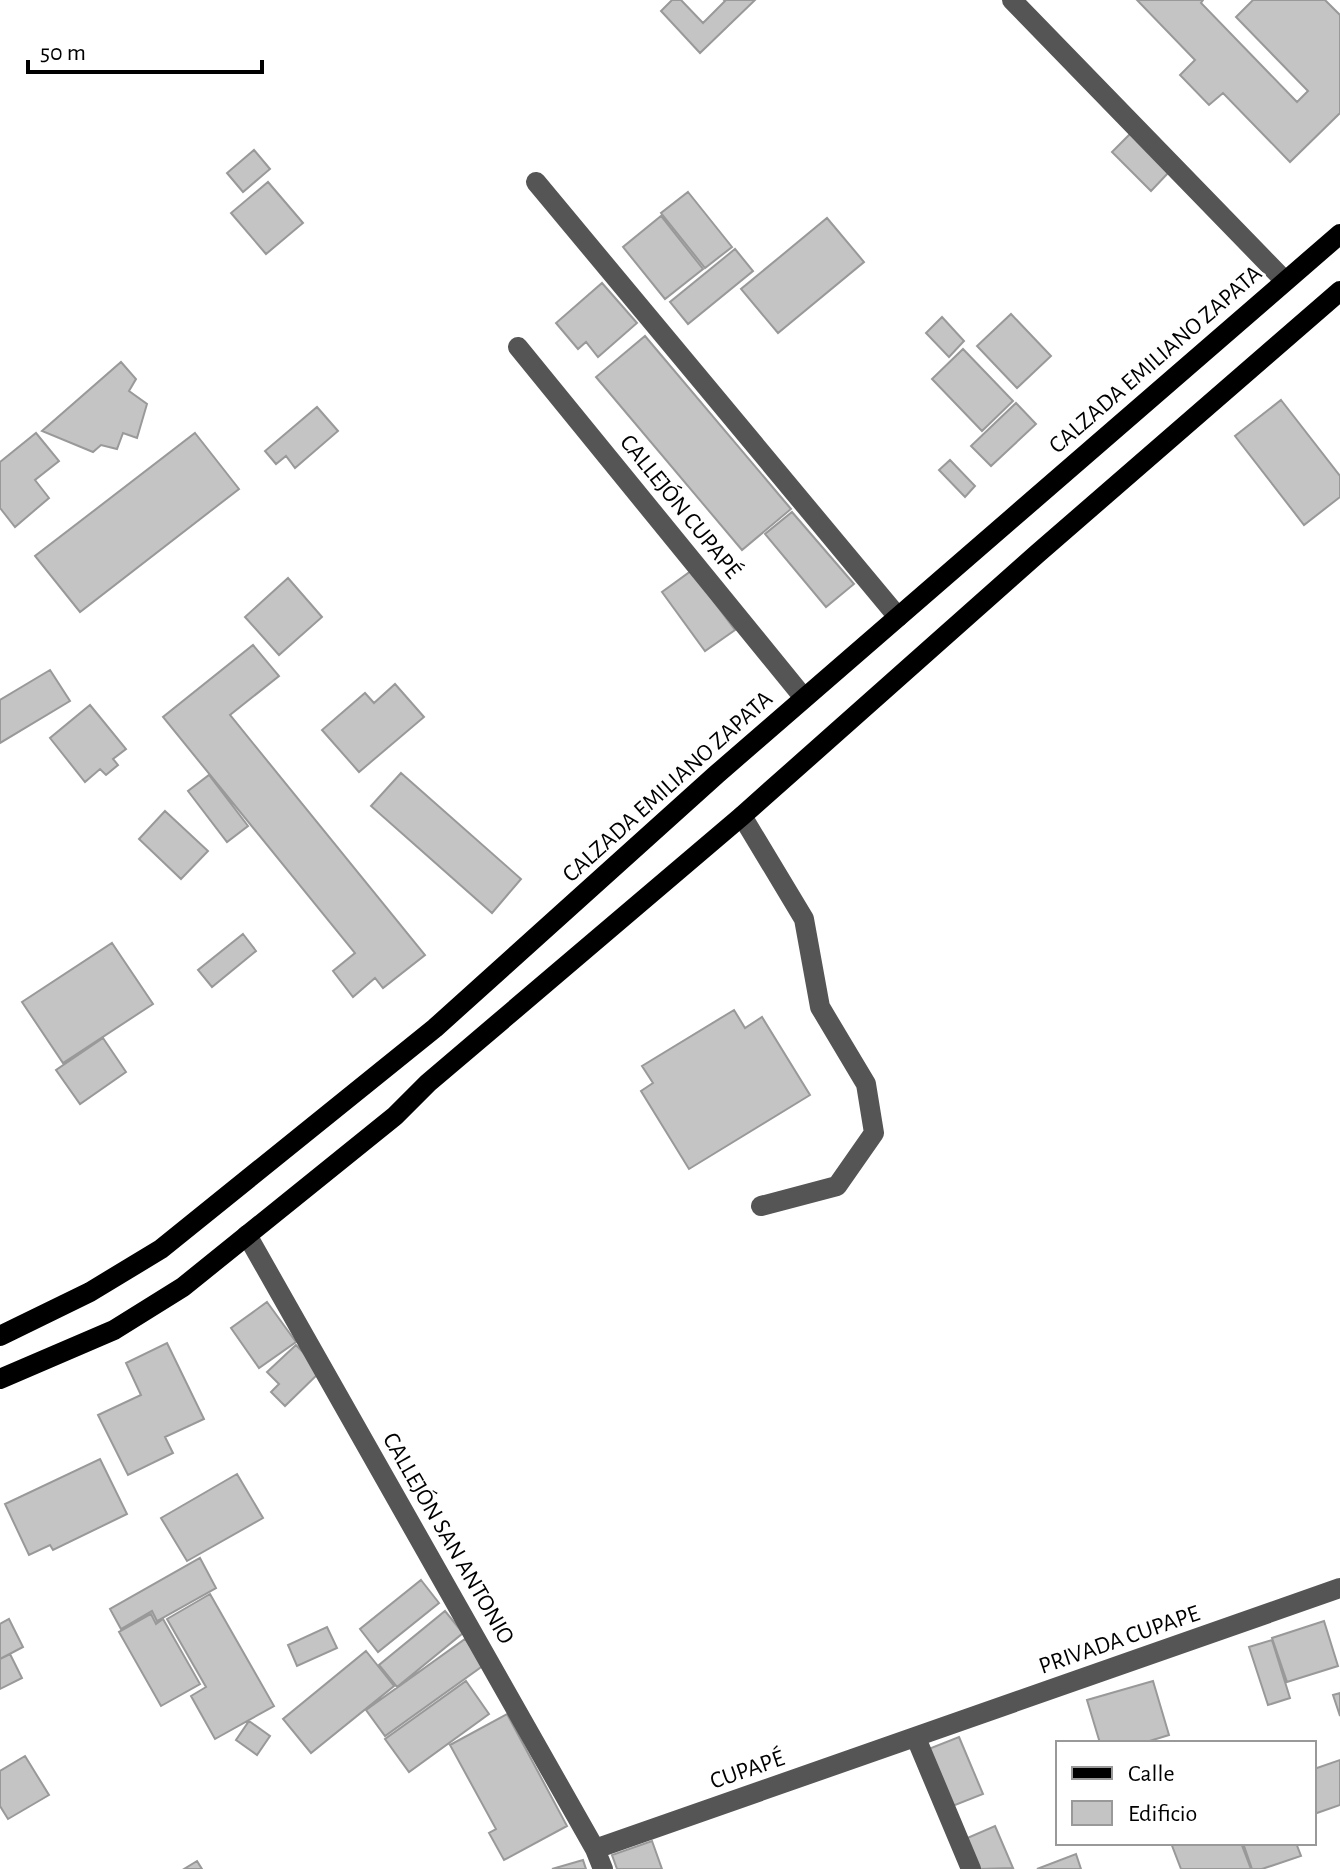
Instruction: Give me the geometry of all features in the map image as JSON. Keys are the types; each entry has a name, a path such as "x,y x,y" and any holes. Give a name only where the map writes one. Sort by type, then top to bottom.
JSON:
{"main road":[{"name":"CALZADA EMILIANO ZAPATA","path":"0,1336 90,1292 161,1249 435,1028 804,698 1340,234"},
{"path":"0,1379 114,1330 183,1287 395,1116 428,1083 742,816 1340,291"}],"street":[{"path":"1012,0 1285,281"},
{"path":"536,182 898,617"},
{"name":"CALLEJÓN CUPAPÉ","path":"518,347 804,698"},
{"path":"742,816 804,919 820,1007 866,1084 874,1133 837,1186 761,1206"},
{"name":"CALLEJÓN SAN ANTONIO","path":"247,1235 595,1849 603,1869"},
{"name":"PRIVADA CUPAPE","path":"916,1738 1340,1588"},
{"path":"916,1738 971,1869"},
{"name":"CUPAPÉ","path":"595,1849 916,1738"}],"building":[{"path":"672,0 681,0 703,23 724,0 755,0 700,53 661,11"},
{"path":"1137,0 1203,0 1201,3 1297,102 1308,91 1236,17 1253,0 1325,0 1340,15 1340,113 1290,162 1223,93 1209,105 1180,75 1195,60"},
{"path":"1131,133 1170,171 1151,191 1112,152"},
{"path":"254,150 270,169 243,192 227,173"},
{"path":"268,182 303,223 266,254 231,213"},
{"path":"688,192 732,247 705,268 661,213"},
{"path":"661,216 703,269 665,299 623,247"},
{"path":"827,218 864,262 778,333 741,289"},
{"path":"735,249 753,271 688,324 670,302"},
{"path":"602,283 637,323 598,357 586,342 578,349 556,323"},
{"path":"1011,314 1051,356 1017,388 977,346"},
{"path":"942,317 964,341 949,357 926,333"},
{"path":"645,336 791,509 742,550 596,377"},
{"path":"963,349 1013,401 982,431 932,379"},
{"path":"121,362 136,379 129,391 147,404 137,438 123,433 117,449 101,445 93,452 42,431"},
{"path":"1281,400 1340,476 1340,497 1304,525 1235,436"},
{"path":"1016,403 1036,424 991,466 971,446"},
{"path":"317,407 338,431 295,468 286,456 276,464 265,451"},
{"path":"36,433 59,461 35,480 49,498 15,527 0,508 0,462"},
{"path":"195,433 239,489 80,612 35,556"},
{"path":"950,460 975,486 965,497 939,470"},
{"path":"792,512 854,584 826,607 765,534"},
{"path":"691,571 735,630 705,651 662,592"},
{"path":"288,578 322,617 279,655 245,617"},
{"path":"253,645 279,676 230,715 425,955 383,988 375,978 353,997 333,971 355,953 163,717"},
{"path":"50,670 70,701 0,743 0,700"},
{"path":"395,684 424,717 359,772 322,730 365,693 374,703"},
{"path":"90,705 126,749 113,759 118,765 106,775 100,769 85,782 50,738"},
{"path":"401,773 521,879 492,913 371,806"},
{"path":"209,775 248,826 227,842 188,791"},
{"path":"165,811 208,851 181,879 139,839"},
{"path":"243,934 256,951 212,987 198,970"},
{"path":"112,943 153,1004 63,1063 22,1002"},
{"path":"734,1010 745,1028 762,1017 810,1095 689,1169 641,1091 653,1083 642,1066"},
{"path":"103,1038 126,1072 80,1104 56,1070"},
{"path":"267,1302 296,1342 259,1368 231,1328"},
{"path":"167,1343 204,1419 165,1437 173,1453 128,1475 98,1415 141,1395 126,1363"},
{"path":"296,1345 321,1371 285,1406 271,1392 279,1384 267,1372"},
{"path":"100,1459 127,1514 53,1550 50,1545 29,1555 5,1504"},
{"path":"237,1474 263,1518 187,1561 161,1518"},
{"path":"200,1558 216,1588 157,1621 152,1611 121,1629 110,1609"},
{"path":"421,1580 439,1603 378,1652 360,1629"},
{"path":"210,1594 274,1706 215,1739 191,1696 206,1687 167,1619"},
{"path":"445,1611 463,1633 397,1687 379,1665"},
{"path":"151,1614 156,1624 163,1619 200,1684 161,1706 119,1632"},
{"path":"9,1619 23,1647 0,1659 0,1624"},
{"path":"1324,1621 1338,1666 1287,1682 1272,1638"},
{"path":"327,1627 337,1648 297,1666 288,1645"},
{"path":"465,1639 484,1665 385,1736 366,1710"},
{"path":"1272,1640 1290,1698 1268,1705 1249,1647"},
{"path":"366,1651 394,1686 311,1753 283,1719"},
{"path":"10,1654 22,1678 0,1689 0,1659"},
{"path":"466,1681 489,1714 409,1772 385,1739"},
{"path":"1153,1681 1169,1735 1150,1741 1099,1741 1087,1700"},
{"path":"1340,1693 1340,1716 1333,1695"},
{"path":"507,1714 567,1826 504,1860 489,1833 496,1829 450,1745"},
{"path":"249,1721 270,1736 257,1755 236,1740"},
{"path":"959,1737 983,1794 950,1807 926,1750"},
{"path":"25,1756 49,1795 8,1819 0,1806 0,1771"},
{"path":"1340,1760 1340,1805 1316,1813 1316,1768"},
{"path":"995,1826 1013,1868 978,1869 965,1839"},
{"path":"652,1841 662,1869 617,1869 612,1855"},
{"path":"1172,1845 1242,1845 1251,1869 1181,1869"},
{"path":"1244,1845 1297,1845 1301,1856 1262,1869 1252,1869"},
{"path":"1076,1854 1081,1869 1037,1869"},
{"path":"583,1860 586,1869 552,1869"},
{"path":"197,1861 202,1869 184,1869"}]}
